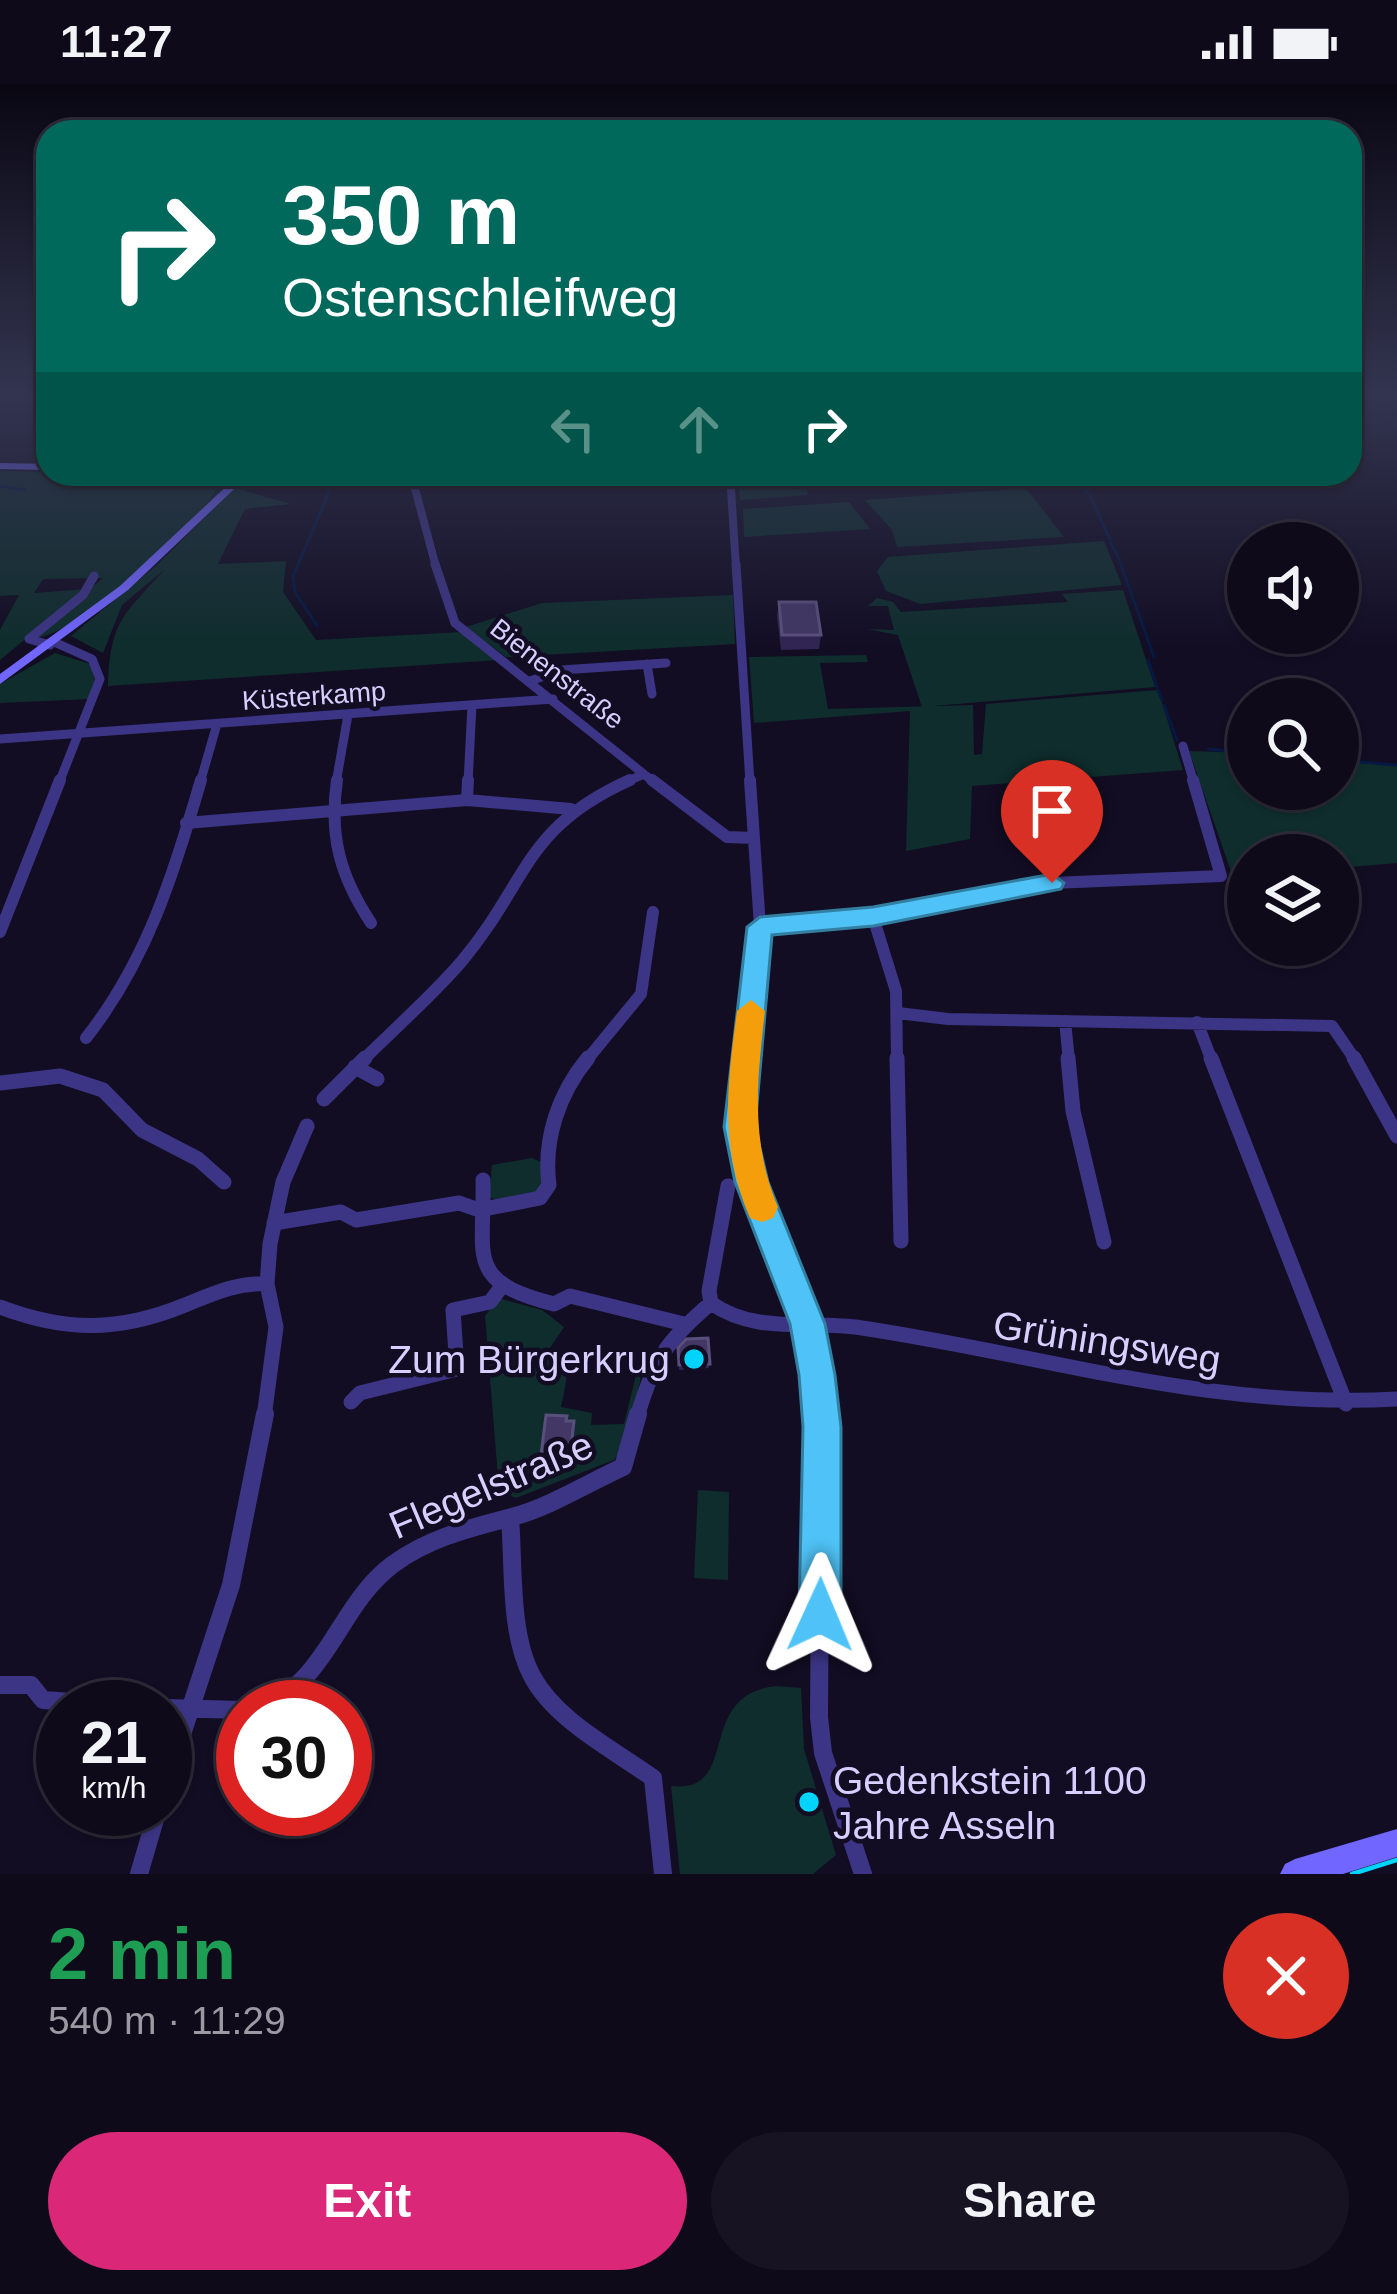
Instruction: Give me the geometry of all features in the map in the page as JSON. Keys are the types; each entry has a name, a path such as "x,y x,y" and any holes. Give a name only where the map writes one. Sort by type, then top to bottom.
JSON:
{"main road":[{"path":"0,680 143,573 231,486"},
{"path":"1295,1874 1397,1843"}],"street":[{"name":"Bienenstraße","path":"415,486 430,520 452,619 721,834 754,838"},
{"path":"731,486 760,927 740,1127 752,1182 808,1324 822,1427 819,1717 823,1753 862,1874"},
{"path":"0,932 100,679 95,662 83,654 29,642 32,634 83,595 94,575"},
{"path":"530,681 561,670 666,663"},
{"path":"646,664 652,694"},
{"name":"Küsterkamp","path":"0,739 553,699"},
{"path":"467,800 472,705"},
{"path":"349,715 329,830 352,898 371,923"},
{"path":"86,1038 118,999 146,948 217,724"},
{"path":"760,927 873,917 1052,883 1220,876 1183,746"},
{"path":"324,1099 463,960 493,922 535,847 572,808 644,774"},
{"path":"185,823 467,800 572,808"},
{"path":"274,1222 341,1212 356,1220 459,1203 479,1210 545,1193 544,1156 566,1083 641,994 653,911"},
{"path":"873,917 898,1012 901,1241"},
{"path":"898,1012 1337,1029 1397,1136"},
{"path":"1065,1021 1072,1111 1104,1241"},
{"path":"1197,1022 1346,1404"},
{"path":"355,1067 377,1079"},
{"path":"0,1083 60,1076 103,1090 142,1130 198,1159 224,1182"},
{"path":"192,1698 231,1585 268,1399 276,1327 268,1284 274,1222 307,1126"},
{"path":"483,1180 479,1210 484,1274 499,1290 554,1304 570,1296 684,1324"},
{"path":"711,1303 728,1186"},
{"path":"0,1307 46,1324 98,1332 157,1317 240,1283 268,1284"},
{"path":"351,1402 360,1393 457,1369 453,1310 490,1302 499,1290"},
{"name":"Grüningsweg","path":"711,1303 732,1318 859,1328 1098,1380 1307,1405 1397,1399"},
{"name":"Flegelstraße","path":"307,1680 364,1592 393,1564 623,1467 653,1364 684,1324 711,1303"},
{"path":"510,1518 524,1661 561,1712 653,1778 663,1874"},
{"path":"0,1685 31,1685 36,1691"},
{"path":"139,1874 150,1836"}],"green space":[{"path":"0,481 36,481 36,486 218,486 203,509 222,486 193,524 137,576 77,620 33,638 103,578 43,579 34,593 86,589 0,660 0,630 19,595 0,596"},
{"path":"237,486 249,486 245,491 291,504 245,509 218,564 286,561 283,592 316,640 462,632 499,660 108,686 116,632 165,569 122,605 103,653 71,636 157,565"},
{"path":"738,486 806,486 808,495 740,500"},
{"path":"1026,488 1064,537 897,547 892,530 865,500"},
{"path":"849,502 870,529 744,537 743,509"},
{"path":"1104,541 1122,585 920,604 886,591 877,571 888,557"},
{"path":"1123,590 1155,687 922,707 898,635 867,629 894,630 888,606 868,606 877,598 893,602 901,612 1068,602 1062,594"},
{"path":"733,595 735,644 506,657 466,627 542,603"},
{"path":"55,653 90,664 95,679 89,699 0,703 0,684"},
{"path":"866,655 868,662 820,663 828,709 973,705 974,755 982,754 986,704 1158,690 1183,770 972,786 970,839 906,851 910,711 754,723 749,657"},
{"path":"1189,751 1227,752 1227,810 1359,810 1359,763 1397,766 1397,863 1359,866 1359,834 1227,834 1227,860"},
{"path":"532,1158 541,1162 544,1184 538,1193 501,1201 489,1197 492,1165"},
{"path":"498,1298 542,1310 564,1327 550,1348 565,1367 561,1407 592,1413 591,1425 624,1424 636,1375 643,1368 625,1446 614,1460 516,1498 499,1490 485,1316"},
{"path":"698,1490 729,1492 728,1580 694,1578"},
{"path":"777,1686 801,1688 804,1749 836,1855 813,1874 680,1874 671,1786 693,1784 706,1775 735,1706 751,1693"}],"building":[{"path":"779,602 816,602 821,635 782,635"},
{"name":"Zum Bürgerkrug","path":"708,1338 710,1364 679,1365 678,1348 686,1339"},
{"path":"546,1415 574,1421 570,1456 541,1455"}],"waterway":[{"path":"0,486 25,490"},
{"path":"317,626 295,592 293,576 332,486"},
{"path":"1082,486 1088,493"},
{"path":"1090,496 1110,539"},
{"path":"1111,543 1119,559"},
{"path":"1120,562 1154,657"},
{"path":"1148,660 1157,687"},
{"path":"1158,690 1162,700"},
{"path":"1164,705 1177,740"},
{"path":"1208,749 1227,751"},
{"path":"1359,762 1397,765"}],"tram line":[{"path":"1352,1874 1397,1860"}],"slow traffic":[{"path":"751,1011 739,1112 743,1148 762,1207"}],"place":[{"name":"Zum Bürgerkrug","path":"694,1359"},
{"name":"Gedenkstein 1100 Jahre Asseln","path":"809,1802"}],"route":[{"path":"820,1615 822,1427 817,1375 808,1324 752,1182 740,1127 739,1098 760,927 873,917 1052,883"}]}
